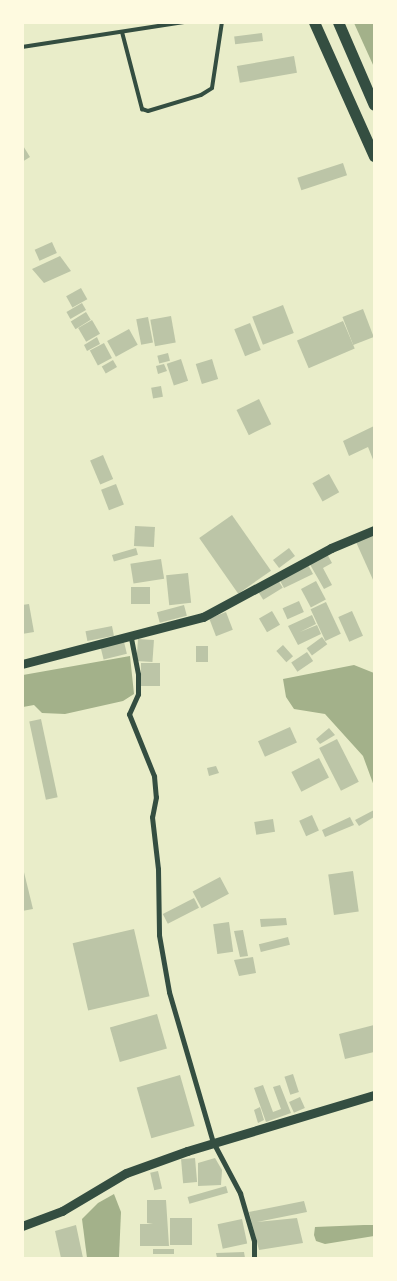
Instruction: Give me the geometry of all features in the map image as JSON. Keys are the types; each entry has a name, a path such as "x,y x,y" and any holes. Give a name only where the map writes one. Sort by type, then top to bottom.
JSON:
{"highway":[{"path":"314,22 374,156"},
{"path":"338,22 374,105"}],"street":[{"path":"22,664 131,638 203,617 331,548 374,530"},
{"path":"131,638 138,674 138,694 129,714 154,776 156,797 152,817 158,869 160,935 169,992 213,1142 240,1193 254,1241 254,1258"},
{"path":"22,1226 62,1211 126,1173 213,1142 374,1095"}],"lane":[{"path":"22,47 184,22"},
{"path":"122,32 142,109 148,111 201,95 212,88 216,75 222,22"}],"shaded area":[{"path":"354,23 374,23 374,67"},
{"path":"130,656 134,694 123,701 65,714 42,713 34,705 23,707 23,675"},
{"path":"354,665 374,673 374,786 363,756 325,714 294,709 286,697 283,679"},
{"path":"114,1194 121,1212 119,1257 87,1258 82,1219 98,1203"},
{"path":"373,1225 374,1236 325,1244 316,1241 314,1235 315,1227"}],"building":[{"path":"262,33 263,41 235,44 234,36"},
{"path":"294,56 297,73 240,83 237,66"},
{"path":"22,144 30,157 22,162"},
{"path":"343,163 347,175 301,190 297,178"},
{"path":"52,242 57,253 40,261 35,250"},
{"path":"60,256 71,271 44,283 32,269"},
{"path":"81,288 87,299 72,308 66,296"},
{"path":"82,303 86,310 70,319 66,312"},
{"path":"283,305 294,333 263,345 252,317"},
{"path":"363,309 374,337 353,345 342,317"},
{"path":"86,312 91,320 76,329 71,322"},
{"path":"171,316 176,343 155,346 150,320"},
{"path":"148,317 153,343 141,345 136,319"},
{"path":"92,320 100,334 86,342 78,328"},
{"path":"343,321 355,349 309,368 297,341"},
{"path":"250,323 261,350 245,356 234,329"},
{"path":"129,329 138,345 116,357 107,341"},
{"path":"97,337 100,344 87,351 84,345"},
{"path":"104,343 112,358 98,366 90,351"},
{"path":"168,353 170,361 159,363 157,356"},
{"path":"181,359 188,381 174,386 167,364"},
{"path":"212,359 218,379 202,384 196,364"},
{"path":"113,360 117,367 106,373 102,366"},
{"path":"164,364 167,371 158,374 156,366"},
{"path":"161,386 163,397 153,399 151,388"},
{"path":"259,399 271,424 249,435 237,410"},
{"path":"374,426 374,462 368,447 349,456 343,441"},
{"path":"103,455 113,479 100,484 90,460"},
{"path":"329,474 339,492 323,502 312,483"},
{"path":"116,484 124,505 109,510 101,490"},
{"path":"232,515 271,571 238,594 199,538"},
{"path":"135,526 155,527 154,547 134,546"},
{"path":"374,533 374,582 356,542"},
{"path":"136,548 138,555 114,562 112,555"},
{"path":"289,548 295,556 279,568 273,560"},
{"path":"326,552 332,563 323,568 332,585 324,589 308,561"},
{"path":"161,559 164,579 134,584 130,564"},
{"path":"307,563 313,574 284,588 279,579"},
{"path":"188,573 191,603 169,605 166,575"},
{"path":"278,580 283,588 263,600 258,592"},
{"path":"316,581 326,600 311,608 301,589"},
{"path":"131,587 150,587 150,604 131,604"},
{"path":"299,601 304,612 287,619 283,608"},
{"path":"326,602 341,634 325,641 311,609"},
{"path":"29,604 34,632 22,634 22,605"},
{"path":"184,605 187,616 160,623 157,612"},
{"path":"272,611 280,625 267,632 259,618"},
{"path":"352,611 363,636 349,642 338,617"},
{"path":"226,612 233,630 216,636 209,618"},
{"path":"312,615 316,624 300,632 317,625 321,634 298,645 288,626"},
{"path":"112,626 114,636 87,641 85,631"},
{"path":"322,637 327,644 312,655 307,648"},
{"path":"138,639 154,640 152,662 136,661"},
{"path":"124,642 127,654 104,659 101,648"},
{"path":"283,645 293,656 286,662 276,651"},
{"path":"196,646 208,646 208,662 196,662"},
{"path":"307,652 313,661 297,672 291,663"},
{"path":"141,663 160,663 160,686 141,686"},
{"path":"41,719 58,797 46,800 29,721"},
{"path":"290,727 297,743 265,757 258,741"},
{"path":"329,728 335,735 320,744 316,739"},
{"path":"337,739 359,782 341,791 319,748"},
{"path":"319,758 329,778 301,792 291,772"},
{"path":"216,766 219,773 209,776 207,768"},
{"path":"374,810 374,817 359,826 355,820"},
{"path":"312,815 319,831 306,836 299,821"},
{"path":"350,817 354,825 325,837 322,830"},
{"path":"273,819 275,832 256,835 254,822"},
{"path":"22,864 33,909 22,911"},
{"path":"353,871 359,912 334,915 328,874"},
{"path":"220,877 229,894 202,908 193,892"},
{"path":"194,898 199,908 168,924 163,914"},
{"path":"286,918 287,925 261,927 260,919"},
{"path":"229,922 233,952 217,954 213,924"},
{"path":"134,929 150,996 88,1010 73,943"},
{"path":"243,930 248,956 240,957 234,931"},
{"path":"288,937 290,945 261,952 259,944"},
{"path":"253,957 256,973 239,976 234,960"},
{"path":"157,1014 167,1049 120,1062 110,1028"},
{"path":"374,1025 374,1052 345,1059 339,1034"},
{"path":"293,1074 299,1092 290,1095 284,1077"},
{"path":"180,1075 195,1126 151,1138 137,1087"},
{"path":"263,1085 273,1112 281,1109 273,1087 280,1085 291,1113 266,1122 254,1088"},
{"path":"300,1097 305,1108 294,1113 289,1102"},
{"path":"260,1107 264,1120 258,1123 254,1110"},
{"path":"195,1158 197,1182 183,1183 181,1159"},
{"path":"215,1158 222,1170 221,1185 198,1186 198,1163"},
{"path":"158,1171 162,1189 154,1190 150,1173"},
{"path":"226,1186 228,1193 189,1204 188,1197"},
{"path":"147,1200 166,1200 169,1246 140,1246 140,1224 153,1224 147,1223"},
{"path":"304,1201 307,1212 257,1222 297,1218 303,1243 259,1250 249,1212"},
{"path":"170,1218 192,1218 192,1245 170,1245"},
{"path":"242,1219 247,1243 223,1249 218,1224"},
{"path":"76,1225 83,1258 61,1258 55,1231"},
{"path":"153,1249 174,1249 174,1254 153,1254"},
{"path":"244,1252 245,1258 217,1258 216,1253"}]}
